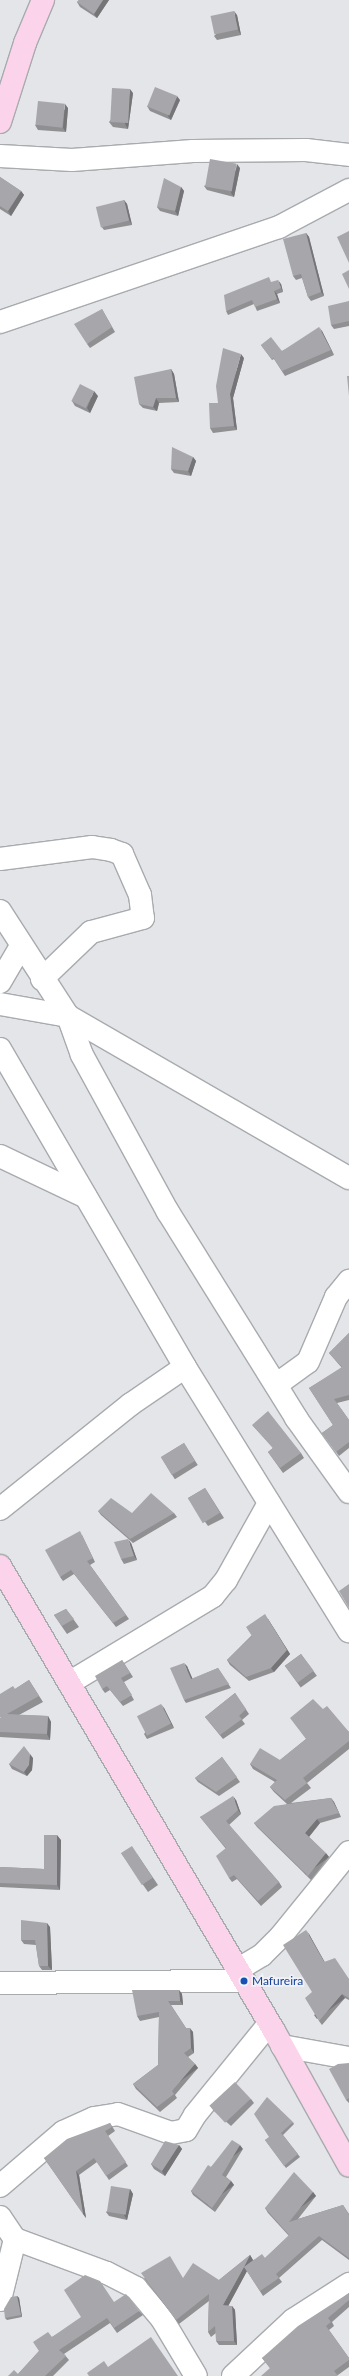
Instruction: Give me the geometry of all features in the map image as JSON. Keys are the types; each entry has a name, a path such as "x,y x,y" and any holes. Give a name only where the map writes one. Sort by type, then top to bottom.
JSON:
{"main road":[{"path":"0,122 25,43 44,0"},
{"path":"0,1566 241,1975 349,2166"}],"street":[{"path":"0,156 72,160 193,151 299,150 349,155"},
{"path":"0,322 279,227 349,190"},
{"path":"0,859 92,847 111,850 122,854 140,894 143,918 91,932 42,979"},
{"path":"0,911 20,946 68,1016 82,1055 168,1212 276,1385 349,1492"},
{"path":"0,982 20,946"},
{"path":"0,1004 68,1016 349,1178"},
{"path":"0,1049 185,1367 349,1630"},
{"path":"0,1156 86,1197"},
{"path":"276,1385 308,1362 336,1297 349,1281"},
{"path":"0,1508 131,1404 185,1367"},
{"path":"69,1683 213,1596 226,1580 269,1503"},
{"path":"0,1983 241,1975 280,1936 349,1852"},
{"path":"0,2186 63,2132 94,2118 118,2114 171,2133 186,2130 195,2115 269,2024"},
{"path":"282,2046 349,2058"},
{"path":"0,2217 15,2239 107,2273 136,2288 162,2319 196,2376"},
{"path":"0,2300 15,2239"},
{"path":"233,2376 293,2320 349,2284"}],"building":[{"path":"79,0 103,0 94,14 77,2"},
{"path":"234,11 238,30 214,35 211,16"},
{"path":"155,87 177,96 169,115 147,106"},
{"path":"112,88 130,89 128,123 110,122"},
{"path":"38,101 65,104 62,128 35,125"},
{"path":"210,159 237,164 232,191 205,187"},
{"path":"0,177 21,191 8,211 0,206"},
{"path":"164,178 181,187 175,211 157,207"},
{"path":"124,200 129,220 101,227 96,207"},
{"path":"349,231 349,263 337,237"},
{"path":"306,233 321,292 308,297 301,274 293,276 283,239"},
{"path":"349,270 349,289 342,274"},
{"path":"269,277 271,282 278,280 281,288 274,291 277,299 255,307 252,300 226,311 224,295"},
{"path":"349,301 349,321 331,325 328,306"},
{"path":"102,309 112,327 87,344 74,324"},
{"path":"319,327 331,350 282,371 273,357"},
{"path":"271,337 282,351 272,359 261,345"},
{"path":"223,348 241,354 230,394 234,426 210,428 209,403 218,403 216,386"},
{"path":"171,369 176,398 156,398 153,407 139,404 134,377"},
{"path":"347,376 349,376 349,396"},
{"path":"80,384 94,391 86,408 71,401"},
{"path":"172,447 193,457 188,471 171,469"},
{"path":"349,1333 349,1395 334,1399 349,1420 349,1442 336,1452 322,1433 333,1425 309,1388 342,1367 329,1353"},
{"path":"268,1411 301,1453 280,1468 268,1452 273,1448 252,1425"},
{"path":"184,1443 195,1461 172,1475 161,1457"},
{"path":"205,1488 220,1513 203,1523 188,1498"},
{"path":"151,1493 174,1513 130,1539 98,1511 111,1498 132,1513"},
{"path":"80,1531 93,1558 87,1561 126,1615 113,1623 71,1570 60,1577 45,1550"},
{"path":"128,1539 134,1556 121,1559 114,1542"},
{"path":"349,1584 349,1608 339,1591"},
{"path":"66,1609 74,1619 62,1626 54,1615"},
{"path":"265,1614 287,1650 271,1668 246,1677 227,1660 252,1636 246,1627"},
{"path":"301,1654 314,1671 298,1683 285,1666"},
{"path":"122,1660 130,1673 121,1678 132,1695 120,1702 107,1686 102,1689 95,1676"},
{"path":"184,1663 191,1679 218,1668 229,1684 184,1700 170,1668"},
{"path":"29,1680 39,1696 7,1714 48,1716 47,1734 0,1732 0,1694 13,1686 15,1689"},
{"path":"235,1693 246,1709 239,1716 242,1719 220,1735 205,1717"},
{"path":"313,1699 323,1709 327,1706 349,1732 349,1741 303,1778 307,1783 285,1800 270,1787 277,1780 250,1764 260,1748 280,1760 306,1739 290,1718"},
{"path":"161,1704 171,1724 147,1736 137,1716"},
{"path":"24,1746 30,1754 29,1765 24,1772 9,1764"},
{"path":"222,1757 237,1777 216,1792 195,1778"},
{"path":"233,1796 238,1810 226,1821 279,1882 258,1901 234,1875 229,1878 216,1856 226,1848 200,1817"},
{"path":"331,1798 339,1813 317,1819 305,1833 326,1853 308,1876 254,1823 274,1806"},
{"path":"44,1835 57,1835 57,1885 0,1883 0,1867 44,1869"},
{"path":"132,1846 153,1878 142,1885 121,1853"},
{"path":"21,1920 47,1923 48,1966 39,1966 35,1940 21,1940"},
{"path":"306,1930 324,1962 335,1958 349,1979 349,1998 342,1994 319,2021 305,1998 312,1992 283,1945"},
{"path":"132,1990 179,1990 180,2001 168,2001 186,2028 190,2028 191,2048 184,2053 195,2064 172,2091 174,2094 157,2107 133,2084 158,2065 159,2012 137,2016"},
{"path":"349,2063 349,2098 346,2100 329,2069 338,2064"},
{"path":"235,2082 251,2099 225,2123 209,2106"},
{"path":"267,2097 293,2122 281,2133 298,2154 284,2166 265,2140 269,2137 254,2114"},
{"path":"110,2123 112,2127 105,2131 126,2162 106,2176 94,2158 76,2171 83,2214 44,2158 67,2139"},
{"path":"232,2140 240,2145 222,2175 231,2181 212,2208 191,2191 208,2165 211,2167"},
{"path":"165,2141 179,2145 162,2171 151,2164"},
{"path":"294,2172 313,2192 289,2222 343,2205 349,2215 349,2258 319,2236 276,2274 279,2278 260,2291 244,2267 262,2254 265,2258 289,2235 265,2208"},
{"path":"111,2186 130,2189 126,2215 107,2212"},
{"path":"250,2255 223,2305 232,2306 234,2341 216,2341 215,2326 208,2332 209,2294 176,2320 141,2273 170,2256 183,2278 193,2263 219,2280"},
{"path":"85,2275 100,2281 114,2302 126,2294 139,2311 114,2328 107,2318 59,2350 66,2356 45,2376 8,2376 14,2370 18,2374 39,2351 33,2342 48,2332 52,2337 81,2317 64,2290"},
{"path":"349,2293 349,2300 328,2318 331,2322 326,2326 349,2358 349,2360 334,2371 338,2376 261,2376 270,2368 262,2358 298,2326"},
{"path":"17,2296 21,2315 5,2318 4,2309 11,2297"},
{"path":"151,2337 178,2376 89,2376 87,2373 104,2361 108,2367"}],"place":[{"name":"Mafureira","path":"244,1981"}]}
